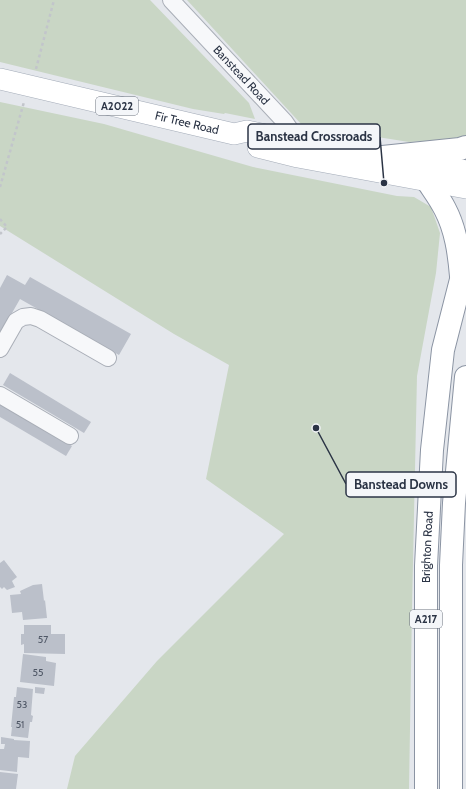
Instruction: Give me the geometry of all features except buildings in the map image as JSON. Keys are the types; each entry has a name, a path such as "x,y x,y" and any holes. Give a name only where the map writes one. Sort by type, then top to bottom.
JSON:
{"highway":[{"path":"373,158 460,149 466,147"},
{"name":"Brighton Road","path":"426,789 426,566 432,450 443,350 463,269 452,224 445,208 428,182"},
{"path":"441,370 466,373"},
{"name":"Brighton Road","path":"451,789 451,565 454,503 466,377"}],"main road":[{"name":"Fir Tree Road","path":"0,79 234,134 244,143 425,164 466,171"},
{"name":"Fir Tree Road","path":"297,149 428,182 466,188"}],"street":[{"name":"Banstead Road","path":"171,0 285,122 291,130 297,149"},
{"path":"0,349 16,320 31,316 40,319 108,358"},
{"path":"0,395 70,436"}],"path":[{"path":"0,219 7,227 0,234"}],"green space":[{"path":"0,0 150,0 249,103 255,119 193,109 0,62"},
{"path":"187,0 466,0 466,136 442,140 409,142 302,125"},
{"path":"0,102 104,124 253,167 397,196 414,197 431,207 440,233 436,273 417,376 409,789 67,789 75,756 157,661 284,534 206,479 229,365 174,334 0,226"}],"place":[{"name":"Banstead Crossroads","path":"384,183"},
{"name":"Banstead Downs","path":"316,428"}]}
